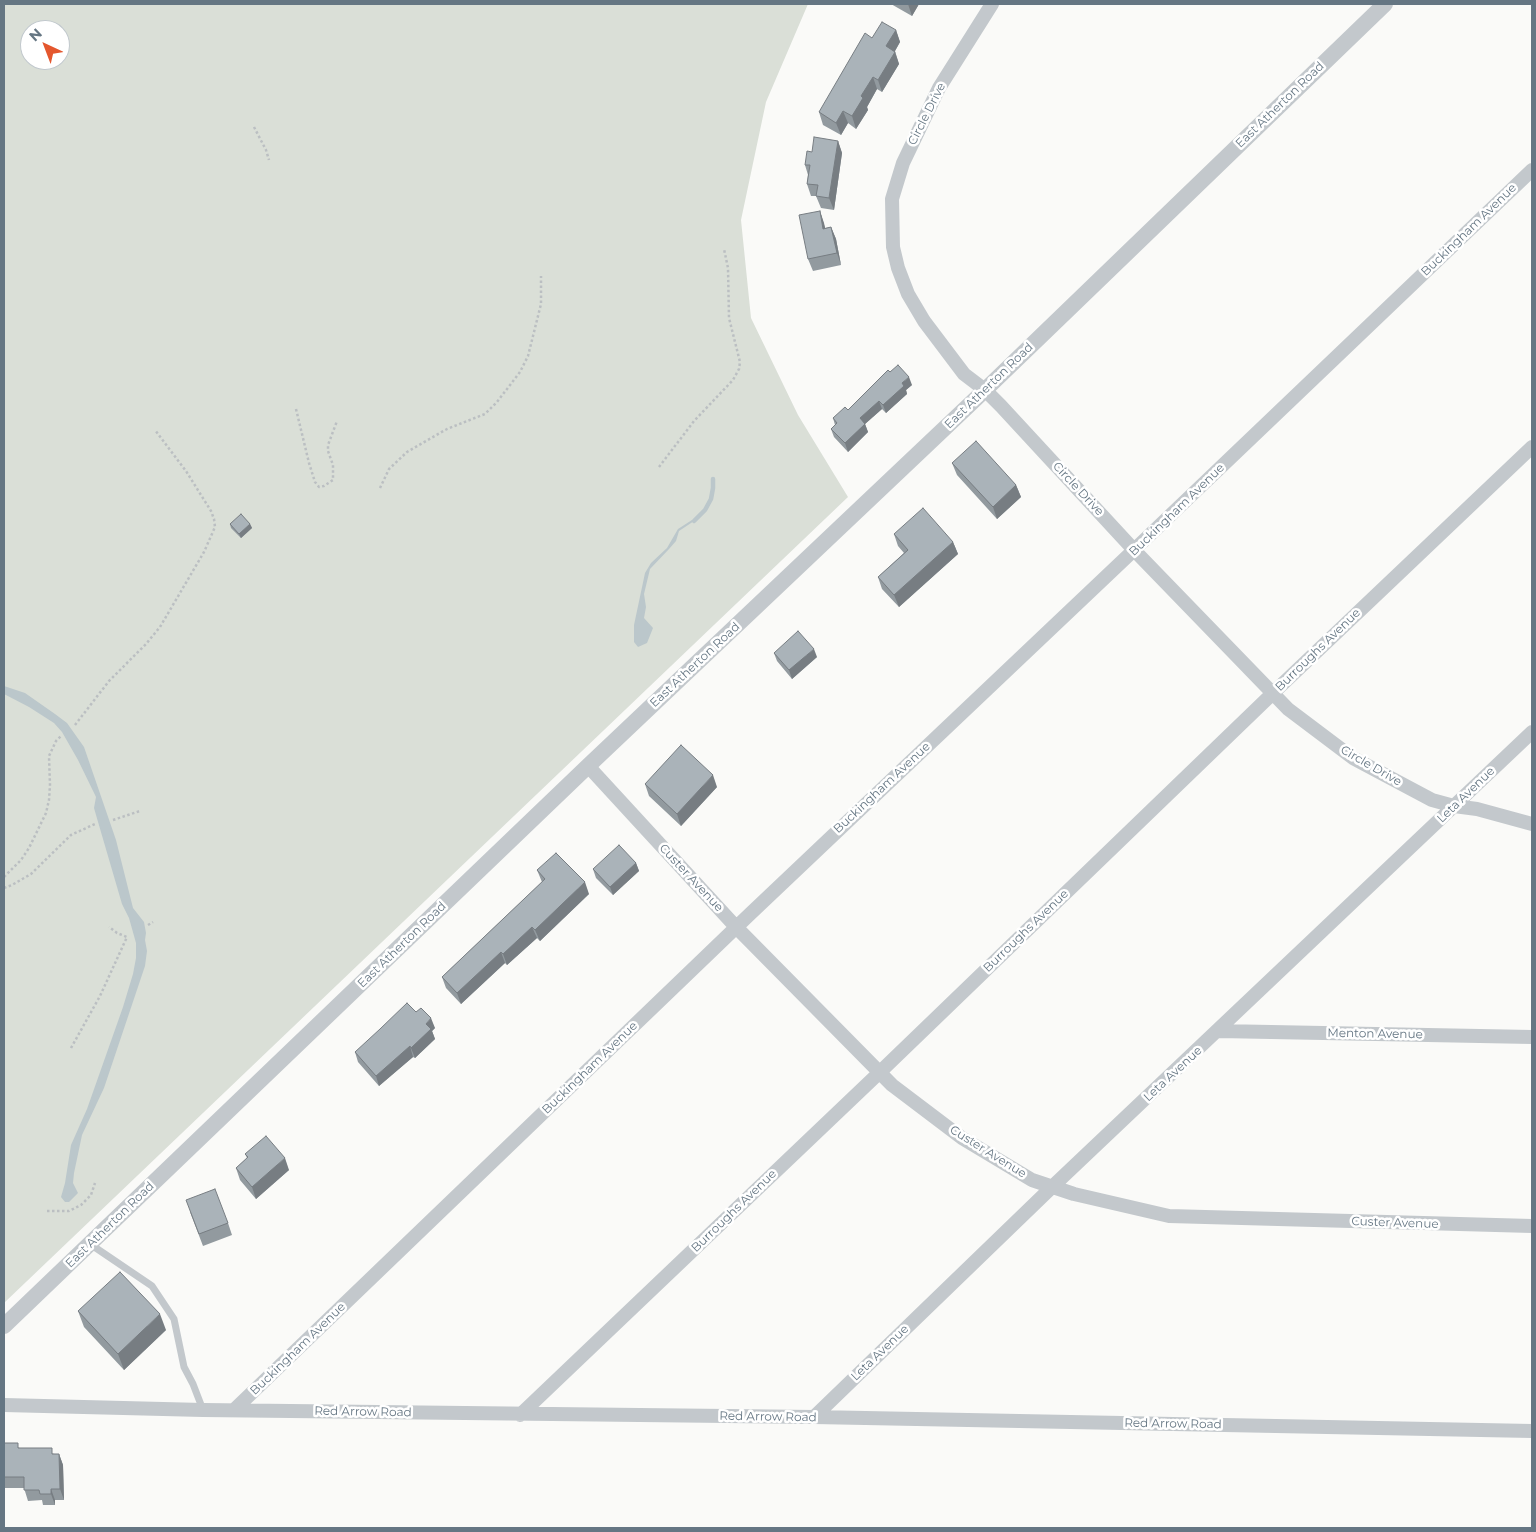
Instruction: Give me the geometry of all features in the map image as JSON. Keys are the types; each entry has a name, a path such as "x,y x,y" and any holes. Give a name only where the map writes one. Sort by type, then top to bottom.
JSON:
{"street":[{"name":"Circle Drive","path":"992,4 939,88 903,164 892,199 893,248 898,268 908,294 924,320 964,374 985,390 1134,550 1288,709 1353,758 1432,800 1454,806 1477,809 1532,824"},
{"name":"East Atherton Road","path":"4,1326 588,766 985,390 1386,4"},
{"name":"Buckingham Avenue","path":"235,1410 736,926 1532,170"},
{"name":"Burroughs Avenue","path":"520,1415 1532,447"},
{"name":"Leta Avenue","path":"814,1417 1052,1187 1532,732"},
{"name":"Custer Avenue","path":"588,766 736,926 892,1085 962,1138 1032,1180 1074,1194 1169,1216 1532,1226"},
{"name":"Menton Avenue","path":"1219,1030 1532,1036"},
{"name":"Red Arrow Road","path":"4,1405 520,1415 814,1417 1532,1431"}],"lane":[{"path":"90,1244 152,1286 174,1319 184,1367 203,1410"}],"path":[{"path":"254,127 269,160"},
{"path":"659,467 694,421 733,380 739,369 740,362 729,318 728,268 724,249"},
{"path":"380,488 389,470 407,452 447,429 485,414 498,402 520,372 528,356 541,304 541,276"},
{"path":"296,409 309,463 315,482 319,487 333,480 333,465 328,445 337,421"},
{"path":"74,725 109,681 160,627 204,552 215,527 214,519 206,502 186,471 155,430"},
{"path":"4,877 21,860 29,848 46,813 50,785 49,756 56,741 62,736"},
{"path":"113,820 140,811"},
{"path":"4,888 31,874 71,835 95,824"},
{"path":"148,925 153,922"},
{"path":"71,1048 100,996 127,936 117,933 109,927"},
{"path":"47,1212 69,1211 81,1205 91,1195 95,1183"}],"shaded area":[{"path":"4,4 808,4 766,102 741,220 751,318 798,415 848,497 4,1303"},
{"path":"692,520 694,521 679,531 676,541 650,569 644,594 646,607 644,618 653,628 647,643 638,647 634,642 634,625 645,573 651,563 667,548 678,529"},
{"path":"4,686 25,693 67,723 84,747 116,840 133,908 144,922 146,933 147,951 145,966 104,1088 82,1135 73,1183 78,1193 69,1202 65,1202 61,1197 71,1145 87,1109 123,1007 133,974 136,943 129,918 122,904 94,808 96,797 78,760 62,732 54,723 4,694"}],"building":[{"path":"882,22 896,30 886,46 895,52 878,80 873,77 861,96 863,98 852,116 843,111 836,123 819,112 865,33 872,38"},
{"path":"814,137 838,141 829,198 816,196 818,185 807,184 810,165 805,165 807,151 812,152"},
{"path":"820,211 823,229 831,227 837,253 808,259 799,215"},
{"path":"898,365 909,377 902,383 904,386 883,405 879,401 860,418 865,424 845,443 831,429 837,423 833,418 845,407 848,410 888,370 890,372"},
{"path":"976,441 1016,485 993,507 952,463"},
{"path":"923,508 953,542 894,595 878,577 908,550 894,534"},
{"path":"241,514 250,524 239,534 230,524"},
{"path":"798,631 814,649 789,670 774,653"},
{"path":"681,745 713,775 677,814 645,784"},
{"path":"619,845 636,863 610,887 593,869"},
{"path":"556,853 585,882 535,930 532,927 503,954 501,952 457,993 442,977 545,879 537,870"},
{"path":"407,1003 416,1012 421,1008 431,1018 426,1024 431,1029 376,1076 355,1052"},
{"path":"266,1136 285,1158 252,1187 236,1168 248,1157 245,1154"},
{"path":"215,1189 228,1223 199,1234 186,1200"},
{"path":"120,1272 160,1314 118,1354 78,1311"},
{"path":"4,1443 18,1443 18,1448 52,1448 52,1454 59,1454 60,1489 51,1489 51,1494 40,1494 39,1490 24,1490 24,1477 4,1477"}],"waterway":[{"path":"694,521 705,510 711,499 713,479"}]}
